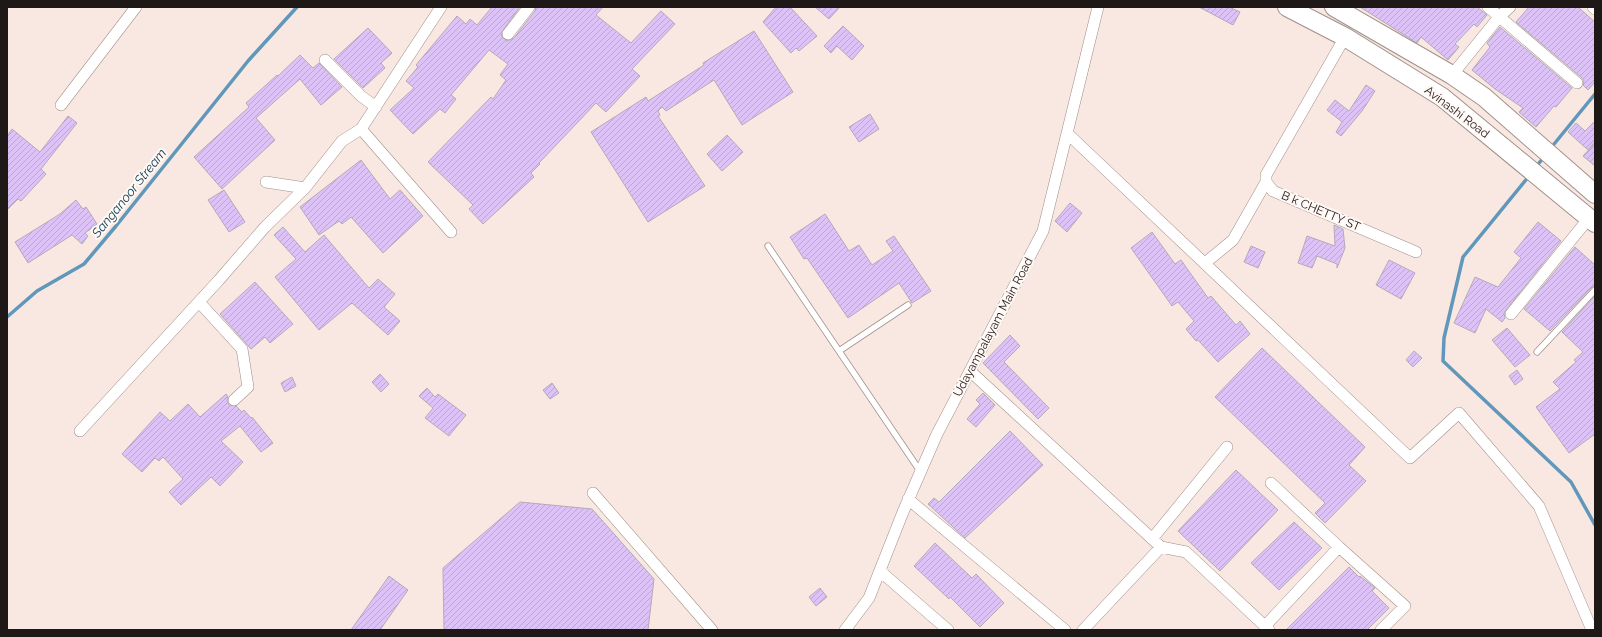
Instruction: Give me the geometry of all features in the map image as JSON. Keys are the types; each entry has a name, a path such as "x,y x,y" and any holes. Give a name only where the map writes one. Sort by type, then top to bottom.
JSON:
{"main road":[{"name":"Avinashi Road","path":"1287,7 1345,37 1442,97 1592,220"},
{"name":"Avinashi Road","path":"1346,10 1452,75 1484,97 1595,194"}],"street":[{"path":"61,105 136,7"},
{"path":"80,431 199,302 265,227 304,188 342,140 362,129 441,7"},
{"path":"508,34 529,7"},
{"name":"Udayampalayam Main Road","path":"844,630 869,598 908,499 937,434 1043,231 1098,7"},
{"path":"1488,7 1577,82"},
{"path":"1452,75 1499,17 1510,7"},
{"path":"1205,264 1233,240 1266,182 1266,175 1345,37"},
{"path":"325,60 361,96 376,107"},
{"path":"362,129 451,232"},
{"path":"1067,133 1410,458 1459,413 1539,506 1592,630"},
{"path":"266,182 304,188"},
{"name":"B k CHETTY ST","path":"1266,182 1273,191 1416,252"},
{"path":"1511,314 1592,220"},
{"path":"199,302 242,349 248,387 234,400"},
{"path":"970,371 1161,547 1186,552 1267,628 1339,547"},
{"path":"1152,539 1227,447"},
{"path":"1271,483 1405,606 1381,630"},
{"path":"593,493 712,630"},
{"path":"908,499 1065,630"},
{"path":"1083,630 1161,547"},
{"path":"880,571 948,630"}],"lane":[{"path":"768,246 920,472"},
{"path":"1537,352 1595,290"},
{"path":"839,351 908,305"}],"building":[{"path":"492,7 520,7 501,33 502,37 507,41 514,38 535,11 536,7 603,7 596,15 631,43 661,11 675,24 632,69 640,76 606,112 596,103 539,163 540,164 531,173 534,177 483,224 469,209 473,205 428,162 491,97 493,99 506,80 500,75 508,64 489,50 451,95 456,99 445,113 440,109 413,134 390,110 414,88 406,81 418,67 416,65 457,16 466,24 470,19 477,25"},
{"path":"776,7 790,7 817,36 799,51 796,48 791,53 763,22"},
{"path":"815,7 840,7 829,19"},
{"path":"1199,7 1229,7 1240,12 1233,25"},
{"path":"1360,7 1477,7 1487,15 1477,27 1474,24 1455,44 1459,47 1448,60 1421,37 1417,43"},
{"path":"1529,7 1578,7 1595,22 1595,82 1588,90 1583,85 1584,81 1582,78 1516,22"},
{"path":"843,26 864,46 852,60 837,46 831,53 824,46"},
{"path":"1500,27 1572,88 1536,127 1519,112 1523,108 1495,89 1472,70 1490,47 1487,43"},
{"path":"368,28 392,53 381,63 385,68 363,88 334,59"},
{"path":"754,31 793,92 742,125 714,80 666,111 662,107 658,111 660,115 658,116 705,186 648,222 591,132 646,97 648,101 704,65 703,63"},
{"path":"300,55 313,68 319,63 342,87 321,105 300,79 256,118 275,140 222,189 194,157 249,107 246,103"},
{"path":"1366,85 1375,91 1362,111 1341,136 1336,132 1342,122 1327,110 1335,100 1349,111"},
{"path":"870,114 879,129 859,142 849,127"},
{"path":"68,116 77,123 41,169 46,174 21,201 18,199 7,210 7,136 12,129 40,152"},
{"path":"1595,121 1595,142 1588,150 1568,132 1576,123 1585,131"},
{"path":"727,135 743,152 722,171 707,154"},
{"path":"1595,143 1595,166 1583,156"},
{"path":"361,160 390,199 400,190 423,216 383,253 351,217 342,224 339,221 319,235 300,207"},
{"path":"224,190 245,222 229,232 208,200"},
{"path":"76,200 83,209 86,207 97,224 85,233 88,236 82,244 72,235 28,263 15,242 60,214"},
{"path":"1070,203 1082,213 1067,232 1055,221"},
{"path":"825,214 849,251 859,245 872,265 893,251 886,241 894,236 931,291 912,303 899,283 848,318 807,258 804,259 790,237"},
{"path":"1538,222 1561,241 1506,310 1504,313 1505,318 1502,322 1486,309 1475,333 1454,323 1475,277 1498,287 1521,258 1514,252"},
{"path":"1334,225 1343,229 1345,248 1337,268 1337,264 1317,256 1312,268 1298,263 1307,236 1335,246"},
{"path":"283,227 305,252 324,235 369,288 378,279 395,294 384,307 400,321 388,335 352,303 319,330 275,277 296,259 274,235"},
{"path":"1152,232 1175,264 1181,260 1208,298 1211,296 1236,325 1240,321 1250,334 1218,362 1186,329 1194,321 1178,302 1172,306 1131,248"},
{"path":"1251,246 1265,252 1258,268 1244,262"},
{"path":"1575,247 1595,265 1595,286 1592,287 1550,331 1524,309"},
{"path":"1389,260 1415,273 1401,299 1376,285"},
{"path":"255,282 293,324 270,343 265,337 251,349 220,314"},
{"path":"1595,296 1595,434 1569,453 1536,407 1560,389 1553,382 1576,362 1574,360 1583,352 1562,332"},
{"path":"1507,328 1530,355 1515,367 1492,340"},
{"path":"1010,335 1020,346 1004,362 1049,408 1038,419 983,363"},
{"path":"1262,348 1365,447 1349,465 1366,481 1325,523 1315,513 1325,503 1215,397"},
{"path":"1414,351 1422,358 1413,367 1406,360"},
{"path":"1517,370 1523,379 1515,385 1509,376"},
{"path":"380,374 389,384 381,392 372,382"},
{"path":"292,377 296,386 285,392 281,383"},
{"path":"552,383 559,393 550,399 543,390"},
{"path":"427,388 435,397 438,394 466,415 449,436 425,418 433,408 419,396"},
{"path":"983,393 995,405 976,427 967,419 980,404 976,400"},
{"path":"226,394 229,405 236,406 242,412 244,410 251,418 252,417 273,443 261,452 240,426 221,441 243,462 220,486 211,477 181,505 169,492 183,479 163,457 159,461 155,458 142,472 122,454 160,412 170,421 188,404 200,417"},
{"path":"1010,431 1043,465 965,538 928,504 934,498 939,502"},
{"path":"1236,470 1278,510 1220,571 1178,531"},
{"path":"520,502 592,509 654,579 648,630 444,630 443,568"},
{"path":"1294,522 1322,548 1279,590 1251,563"},
{"path":"935,543 972,578 976,574 1004,603 980,627 950,597 949,599 914,566"},
{"path":"1349,567 1359,577 1360,576 1375,588 1372,591 1389,608 1367,630 1286,630"},
{"path":"389,576 408,590 380,630 351,630"},
{"path":"820,588 827,597 816,606 809,597"}],"waterway":[{"name":"Sanganoor Stream","path":"7,317 37,291 84,264 248,61 297,7"},
{"path":"1550,149 1595,94"},
{"path":"1535,168 1544,157"},
{"path":"1529,176 1463,257 1444,338 1443,361 1571,482 1595,525"}]}
